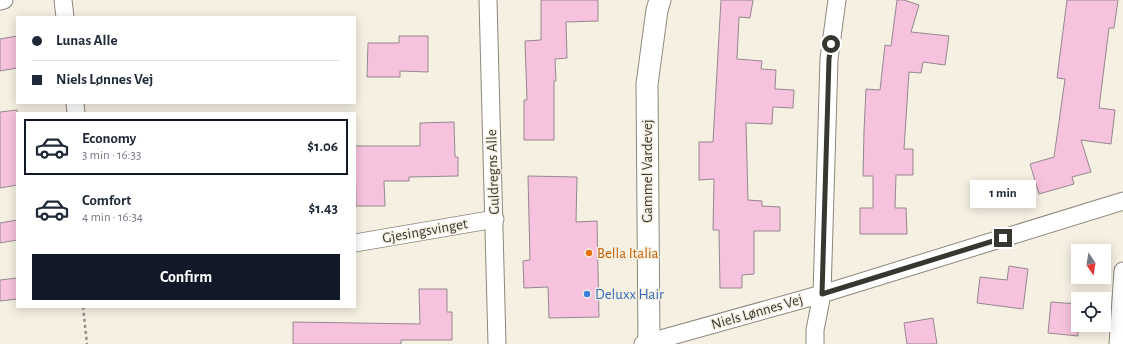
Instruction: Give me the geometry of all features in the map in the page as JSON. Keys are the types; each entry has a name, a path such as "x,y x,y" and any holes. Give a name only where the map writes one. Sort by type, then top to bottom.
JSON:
{"street":[{"path":"0,1 4,0"},
{"path":"63,0 65,16"},
{"name":"Guldregns Alle","path":"488,0 495,219 497,344"},
{"name":"Gammel Vardevej","path":"647,344 647,84 657,10 660,0"},
{"path":"815,344 815,330 822,294 829,59 837,0"},
{"name":"Niels Lønnes Vej","path":"647,344 822,294 1123,201"},
{"name":"Gjesingsvinget","path":"356,243 495,219"},
{"path":"1118,344 1123,271"}],"path":[{"path":"83,308 87,344"}],"building":[{"path":"541,0 598,0 598,21 566,22 567,58 555,59 556,81 554,81 554,140 524,140 524,100 527,100 525,41 541,40"},
{"path":"721,0 753,0 750,18 739,17 737,59 762,61 761,69 776,70 775,89 794,90 793,108 773,107 772,124 746,123 748,200 762,201 762,206 780,207 780,231 754,231 754,274 742,275 742,288 720,288 719,230 713,230 714,179 699,180 699,142 713,142"},
{"path":"897,0 904,0 919,5 911,32 949,36 945,65 923,62 921,73 909,72 904,149 913,149 913,175 896,175 895,208 906,208 907,234 860,234 860,208 873,208 873,176 863,176 866,89 880,90 885,45 891,46"},
{"path":"1067,0 1118,0 1114,28 1109,28 1099,108 1115,110 1111,144 1081,140 1091,172 1072,177 1074,184 1039,194 1030,164 1054,157 1065,79 1057,78"},
{"path":"16,36 16,68 0,71 0,39"},
{"path":"399,36 428,36 428,72 400,71 400,77 367,77 368,43 399,43"},
{"path":"17,110 16,185 0,188 0,112"},
{"path":"454,122 455,157 458,157 458,176 409,177 409,181 384,181 385,206 356,206 356,146 420,146 420,123"},
{"path":"528,176 577,177 576,222 597,221 599,317 549,318 548,287 524,288 523,261 530,260"},
{"path":"16,220 16,240 0,243 0,223"},
{"path":"1009,266 1028,269 1023,309 977,303 980,277 1007,280"},
{"path":"16,278 16,299 0,301 0,280"},
{"path":"419,289 447,289 447,312 452,312 452,340 401,340 401,344 293,344 293,322 420,324"},
{"path":"1051,302 1071,303 1071,332 1078,332 1078,336 1048,333"},
{"path":"933,318 937,344 907,344 904,323"}],"place":[{"name":"Bella Italia","path":"589,253"},
{"name":"Deluxx Hair","path":"587,294"}],"route":[{"path":"831,44 829,59 822,294 1003,238"}]}
